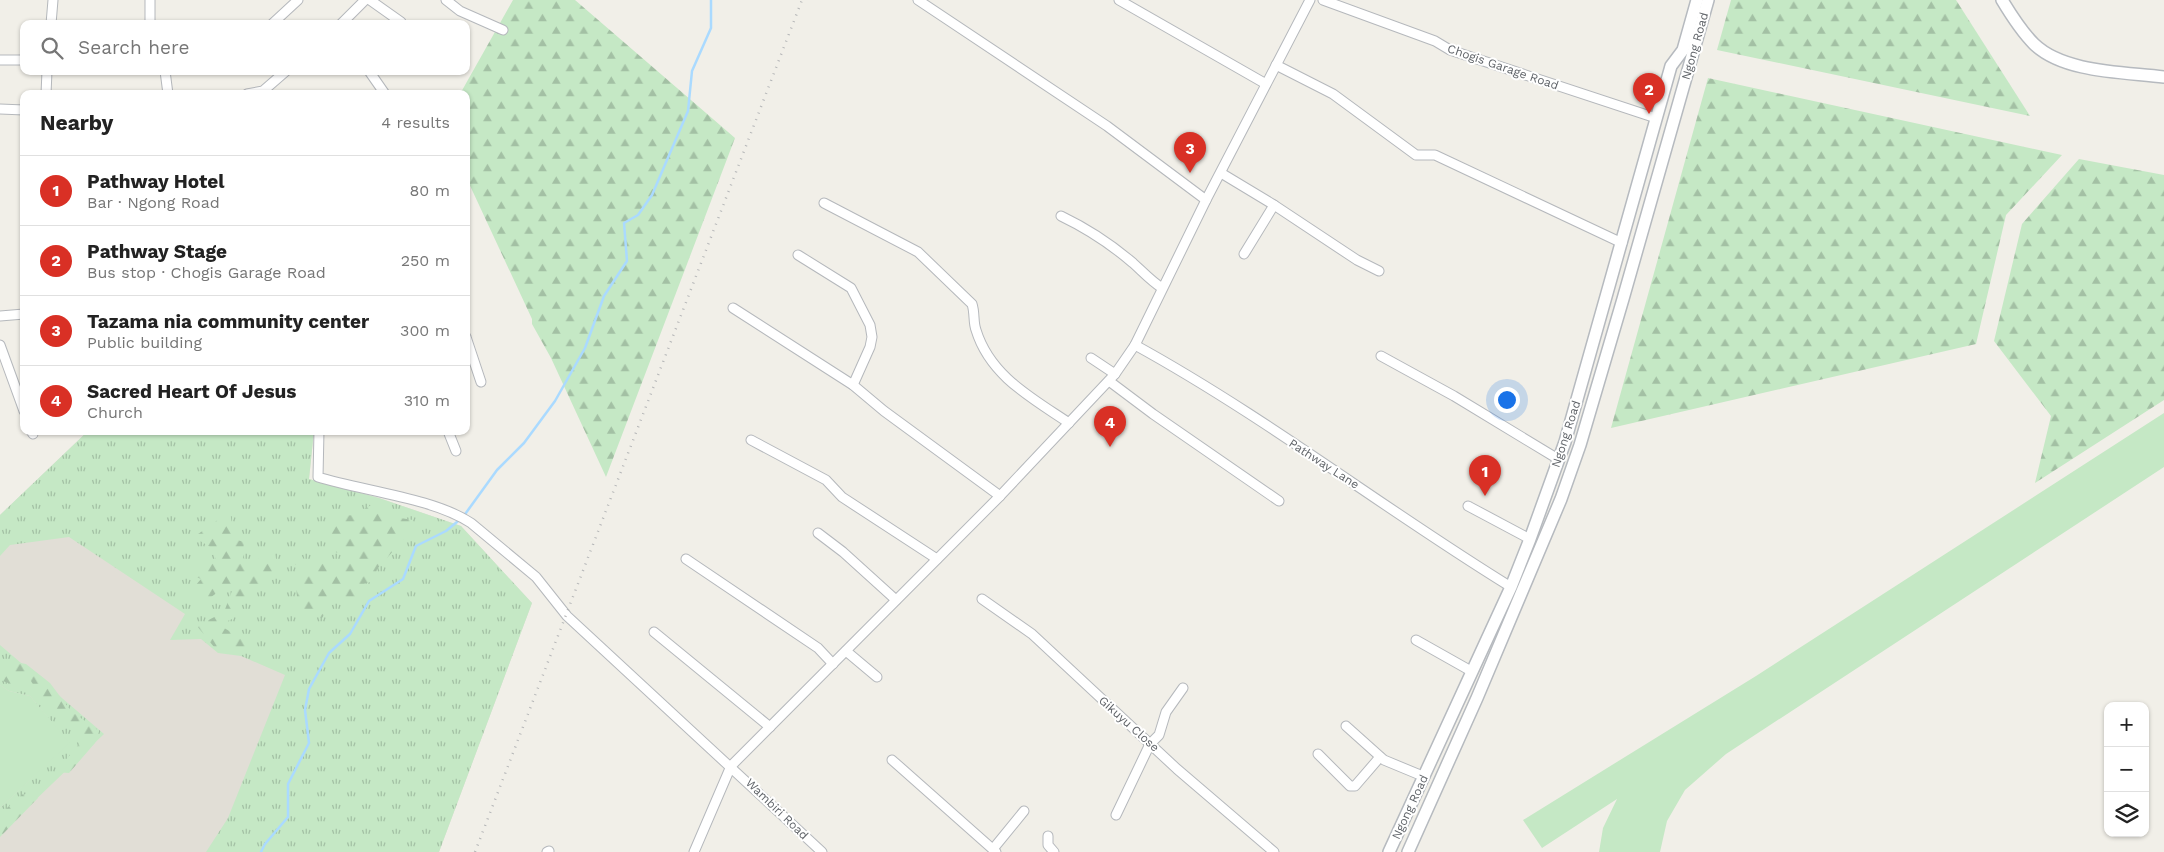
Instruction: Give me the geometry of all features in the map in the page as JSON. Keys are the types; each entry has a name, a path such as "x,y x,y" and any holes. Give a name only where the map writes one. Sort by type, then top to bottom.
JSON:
{"main road":[{"name":"Ngong Road","path":"1389,852 1511,587 1530,539 1565,442 1671,66 1683,50 1697,0"},
{"name":"Ngong Road","path":"1408,852 1477,698 1561,499 1620,308 1708,0"},
{"path":"2002,0 2015,21 2035,44 2062,61 2086,67 2164,77"}],"street":[{"path":"51,20 53,0"},
{"path":"150,0 150,20"},
{"path":"276,20 298,0"},
{"path":"345,20 365,0"},
{"path":"370,0 398,20"},
{"path":"446,0 460,11 502,30"},
{"path":"918,0 1107,126 1206,200"},
{"path":"1119,0 1266,84"},
{"path":"694,852 731,766 1000,496 1112,377 1134,345 1206,200 1222,173 1310,0"},
{"name":"Chogis Garage Road","path":"1323,0 1434,41 1450,50 1656,118"},
{"path":"0,60 20,60"},
{"path":"1276,65 1332,94 1416,156 1434,155 1622,243"},
{"path":"46,90 47,75"},
{"path":"166,75 167,90"},
{"path":"264,90 281,75"},
{"path":"372,75 382,90"},
{"path":"0,109 20,110"},
{"path":"1222,173 1357,260 1379,271"},
{"path":"824,203 911,248 931,264 972,304 976,333 1001,374 1018,389 1069,423"},
{"path":"1244,254 1274,205"},
{"path":"1061,216 1076,223 1132,262 1147,278 1162,288"},
{"path":"798,255 851,288 870,325 872,336 870,347 853,384"},
{"path":"733,308 853,384 884,411 1000,496"},
{"path":"0,316 20,314"},
{"path":"0,345 20,400"},
{"name":"Pathway Lane","path":"1134,345 1190,376 1346,477 1444,545 1511,587"},
{"path":"470,348 481,382"},
{"path":"1381,356 1454,396 1558,459"},
{"path":"1091,358 1153,414 1279,501"},
{"name":"Wambiri Road","path":"319,435 318,477 434,507 463,517 536,577 567,616 822,852"},
{"path":"450,435 456,451"},
{"path":"751,440 826,480 842,497 937,559"},
{"path":"1468,506 1530,539"},
{"path":"818,533 843,552 896,600"},
{"path":"686,559 818,648 833,664"},
{"name":"Gikuyu Close","path":"982,599 1032,634 1150,744 1274,852"},
{"path":"654,632 770,727"},
{"path":"1416,640 1471,671"},
{"path":"846,651 877,677"},
{"path":"1116,815 1150,744 1159,735 1166,712 1183,688"},
{"path":"1346,726 1380,757 1391,764 1424,777"},
{"path":"1318,754 1350,786 1355,786 1380,757"},
{"path":"892,760 994,851 1024,811"},
{"path":"1048,836 1048,845 1054,852"}],"shaded area":[{"path":"84,435 314,435 309,479 379,498 461,526 532,603 439,852 0,852 0,515"}],"green space":[{"path":"513,0 575,0 735,138 606,477 551,358 532,324 532,319 470,186 470,90 462,90"},
{"path":"1731,0 1956,0 2030,116 1717,50"},
{"path":"1708,78 2062,155 2006,215 1976,344 1611,428"},
{"path":"2079,159 2164,175 2164,400 2035,483 2051,416 1994,341 2022,224"},
{"path":"2164,413 2164,467 1726,754 1685,790 1667,821 1660,852 1599,852 1603,828 1617,799 1542,848 1523,820 1756,676"},
{"path":"84,435 314,435 309,479 379,498 461,526 532,603 439,852 206,852 228,818 285,675 241,656 218,653 201,639 170,640 185,614 69,537 10,545 0,556 0,515"},
{"path":"373,504 394,517 413,520 404,539 377,569 374,581 360,585 352,602 334,599 322,618 308,614 298,606 296,587 304,575 297,565 285,560 296,549 310,567 319,563 339,564 342,555 327,548 335,541 325,528 340,516 354,515"},
{"path":"230,511 234,539 244,542 243,557 246,565 274,551 279,570 266,577 252,600 235,597 232,619 219,625 231,632 251,635 248,647 214,647 197,626 224,612 232,591 222,589 203,603 189,593 201,579 189,574 201,561 217,561 210,547 194,537"},
{"path":"0,645 104,734 0,834 0,808 69,743 30,696 9,691 0,685"},
{"path":"0,659 26,664 50,683 71,711 99,731 95,743 69,773 56,772 79,744 69,722 45,703 29,678 11,684 0,680"},
{"path":"0,685 9,691 30,696 70,743 0,808"},
{"path":"23,794 38,798 0,837 0,814"}],"waterway":[{"path":"261,852 265,844 288,817 288,784 309,743 305,710 309,689 329,653 350,634 369,601 403,579 416,546 446,531 463,517 497,470 524,443 555,401 585,348 604,296 627,261 624,223 638,215 652,195 688,111 692,71 711,28 711,0"}],"railway":[{"path":"475,852 802,0"}],"place":[{"name":"Pathway Stage","path":"1649,114"},
{"name":"Tazama nia community center","path":"1190,173"},
{"name":"Sacred Heart Of Jesus","path":"1110,447"},
{"name":"Pathway Hotel","path":"1485,496"}]}
